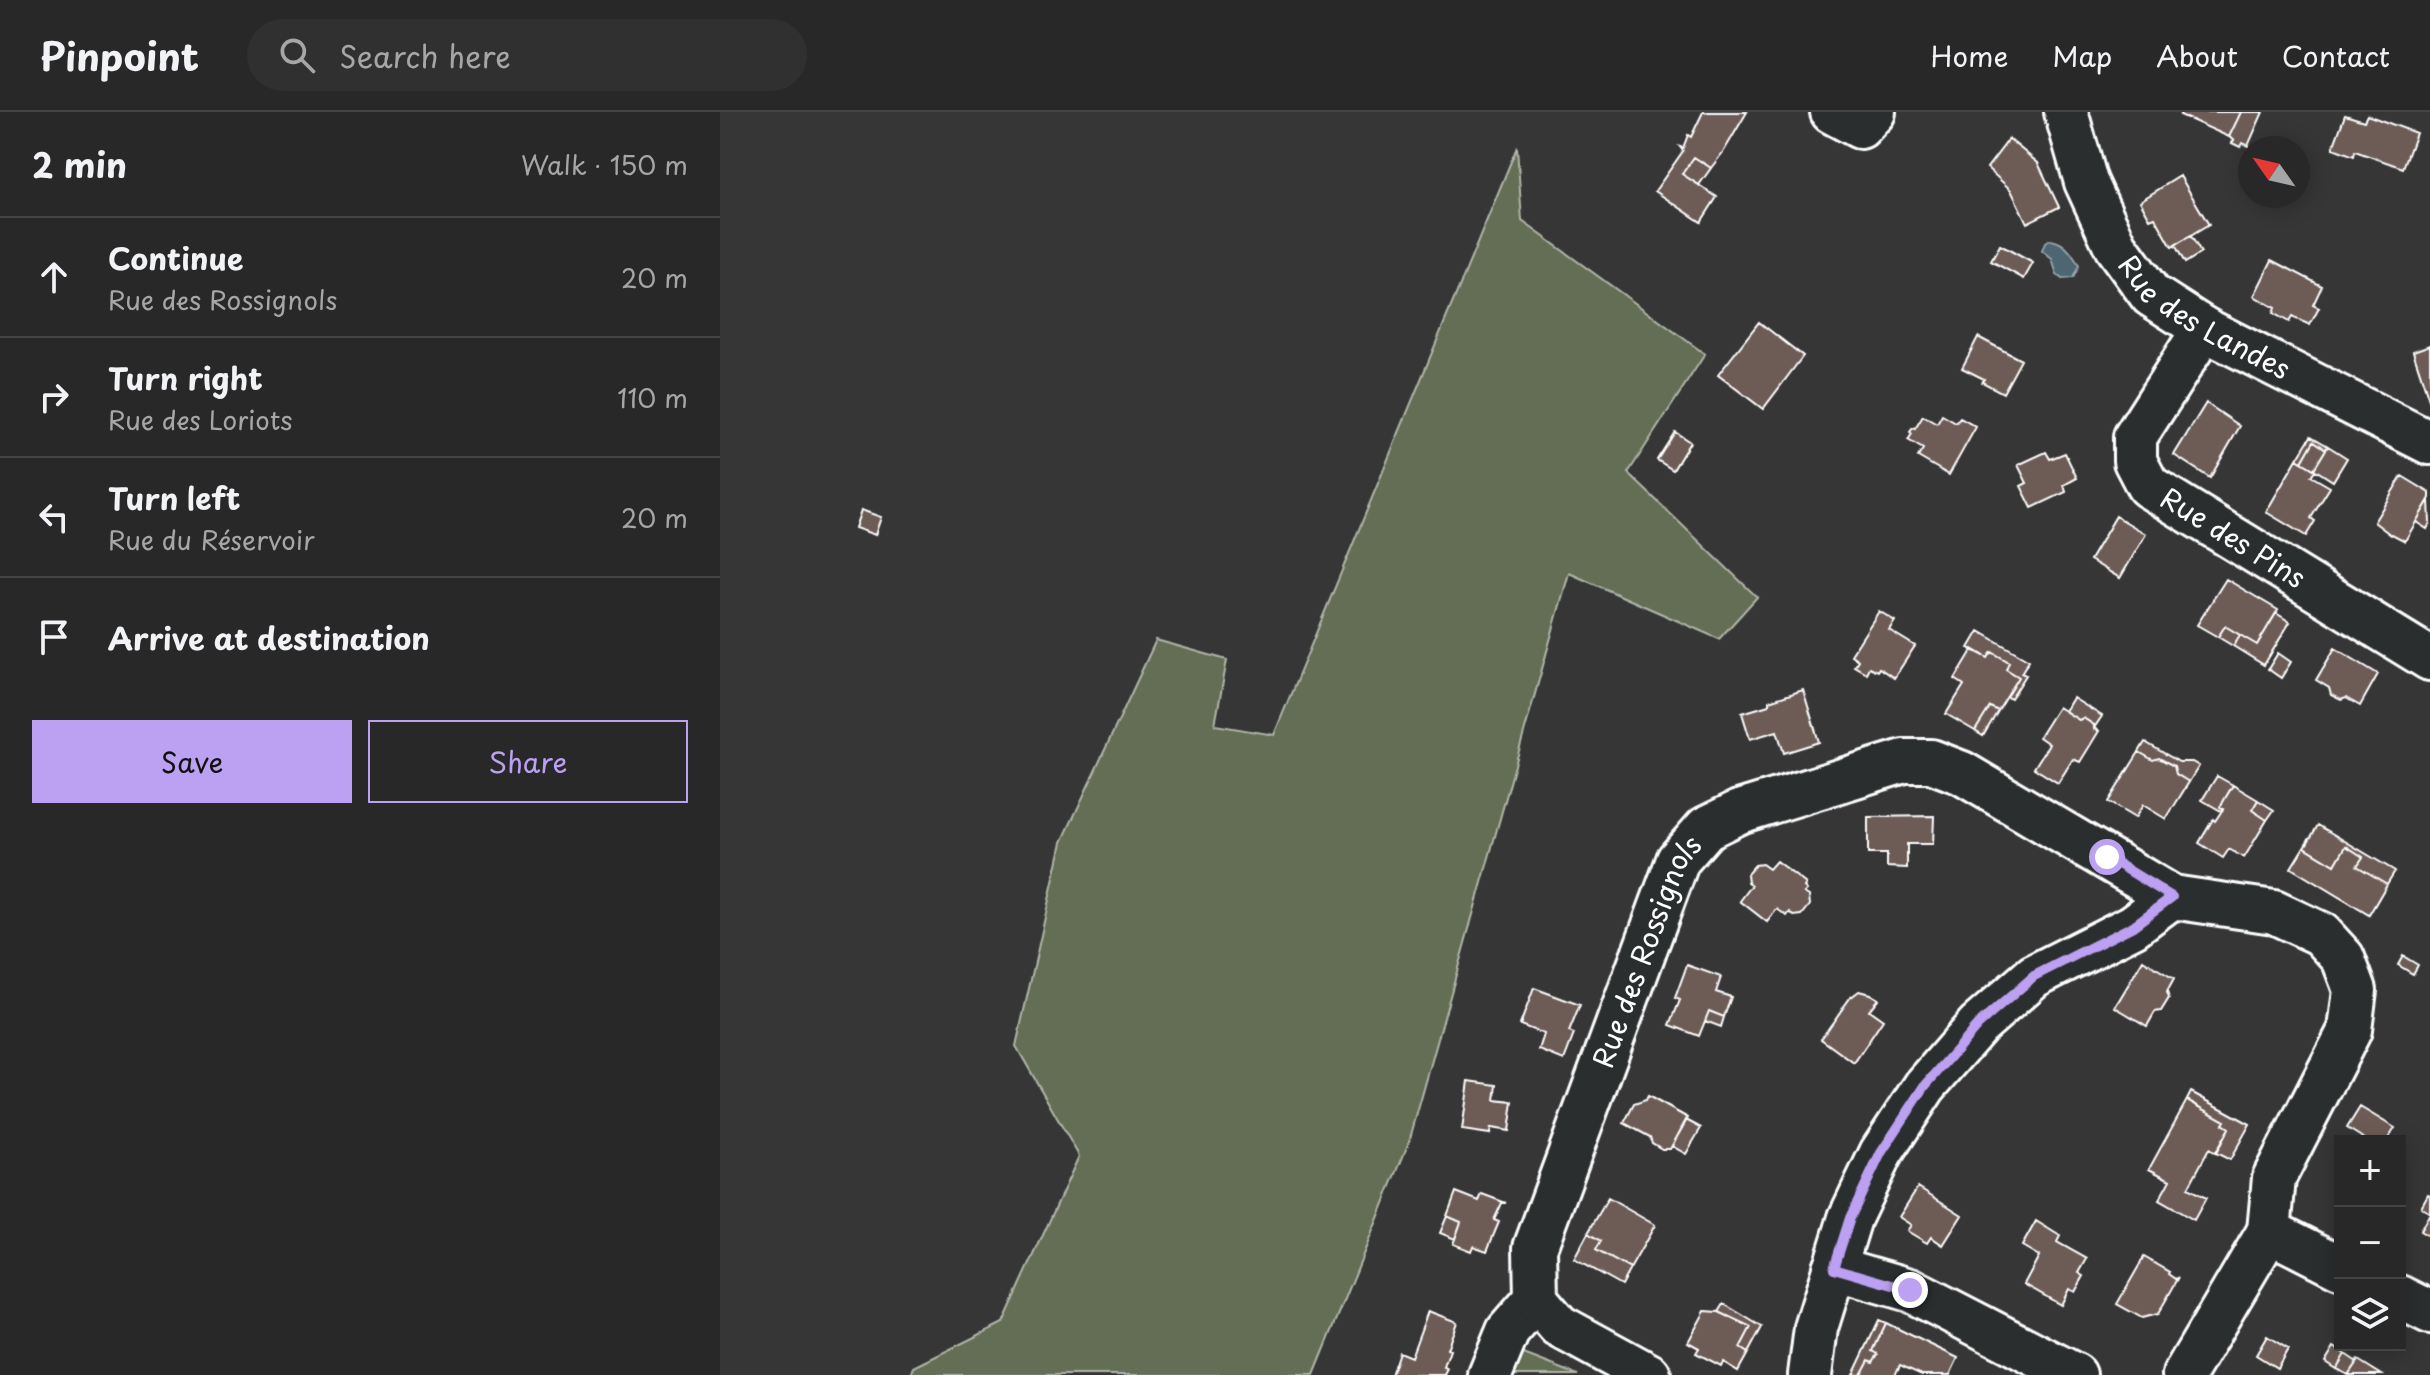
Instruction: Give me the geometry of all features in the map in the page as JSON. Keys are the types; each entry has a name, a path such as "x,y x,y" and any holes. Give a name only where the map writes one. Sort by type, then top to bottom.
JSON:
{"street":[{"path":"1832,112 1860,127 1874,112"},
{"name":"Rue des Landes","path":"2066,112 2086,182 2116,247 2151,295 2204,329 2430,443"},
{"name":"Rue des Pins","path":"2204,329 2135,437 2135,461 2148,486 2430,659"},
{"name":"Rue des Rossignols","path":"1536,1299 1535,1248 1540,1233 1678,860 1706,828 1739,812 1904,761 1931,761 1962,773 2172,897"},
{"path":"1810,1375 1816,1328 1850,1218 1881,1153 1925,1086 1978,1025 2034,976 2133,926 2172,897 2274,912 2321,934 2343,958 2355,990 2350,1030 2274,1178 2269,1231 2184,1375"},
{"path":"2269,1231 2334,1264"},
{"path":"1834,1268 1910,1290 2075,1375"},
{"path":"1490,1375 1508,1331 1536,1299 1559,1326 1649,1375"},
{"path":"2406,1300 2430,1312"}],"green space":[{"path":"1517,147 1522,221 1705,354 1628,473 1757,597 1719,639 1569,573 1409,1142 1314,1375 911,1375 914,1367 1003,1323 1079,1156 1016,1046 1062,842 1156,640 1227,660 1215,725 1274,735"},
{"path":"1521,1353 1578,1375 1512,1375"}],"water":[{"path":"2049,240 2063,245 2074,257 2079,266 2073,278 2062,279 2057,275 2052,259 2042,251"}],"building":[{"path":"1703,112 1747,112 1711,168 1694,157 1682,174 1717,197 1701,222 1655,191 1683,151 1680,147 1683,148 1688,135 1691,137"},
{"path":"2181,112 2241,112 2229,137 2180,115"},
{"path":"2241,112 2263,112 2252,136 2238,136 2238,146 2229,137"},
{"path":"2345,115 2364,121 2367,115 2416,133 2403,168 2355,151 2354,156 2333,148"},
{"path":"2009,139 2038,163 2059,207 2027,223 2011,190 1987,168"},
{"path":"1694,157 1711,168 1699,185 1682,174"},
{"path":"2180,176 2209,225 2172,247 2155,217 2150,219 2140,201"},
{"path":"2191,236 2201,253 2185,263 2175,245"},
{"path":"2000,245 2033,263 2024,279 1991,261"},
{"path":"2272,260 2322,286 2313,305 2319,308 2310,325 2292,317 2289,322 2273,313 2275,308 2254,296"},
{"path":"1759,322 1803,356 1763,409 1718,375"},
{"path":"1978,337 2021,360 2003,393 1962,368"},
{"path":"2430,345 2430,400 2429,400 2413,351"},
{"path":"2206,403 2240,426 2210,478 2174,455"},
{"path":"1942,415 1956,423 1960,418 1976,427 1949,475 1918,457 1923,449 1908,440 1912,434 1910,432 1923,416 1937,424"},
{"path":"1675,432 1690,442 1673,470 1657,460"},
{"path":"2311,436 2328,446 2326,449 2314,441 2302,462 2297,459"},
{"path":"2314,441 2326,449 2314,469 2302,462"},
{"path":"2328,446 2347,458 2333,481 2314,469"},
{"path":"2046,452 2050,459 2065,453 2077,478 2064,485 2066,492 2032,508 2021,486 2027,483 2018,465"},
{"path":"2297,459 2315,470 2311,476 2330,487 2311,518 2315,521 2306,536 2266,512"},
{"path":"2402,476 2430,493 2405,541 2374,522"},
{"path":"2429,500 2430,523 2427,529 2416,522"},
{"path":"861,510 881,517 875,535 855,528"},
{"path":"2116,516 2146,534 2120,578 2090,560"},
{"path":"2226,579 2278,610 2257,645 2225,626 2218,637 2197,625"},
{"path":"1879,611 1895,621 1889,630 1915,646 1894,678 1879,668 1877,671 1869,667 1866,673 1854,666 1858,660 1851,655"},
{"path":"2276,613 2290,622 2264,665 2233,646 2240,635 2257,645"},
{"path":"2225,626 2240,635 2233,646 2218,637"},
{"path":"1979,631 2029,660 2021,673 2026,675 2011,699 2007,697 2019,677 2006,669 2009,662 1992,652 1988,658 1969,648"},
{"path":"2335,648 2378,674 2360,706 2346,698 2341,700 2331,695 2329,688 2316,680"},
{"path":"1973,649 1988,658 1992,652 2009,662 2006,669 2019,677 1998,711 1990,707 1975,731 1946,714 1964,685 1955,679"},
{"path":"2278,653 2291,662 2281,678 2268,669"},
{"path":"1803,690 1819,742 1784,753 1777,731 1750,739 1742,713"},
{"path":"2073,698 2102,716 2094,728 2083,718 2079,720 2065,711"},
{"path":"1990,707 1998,711 1983,736 1975,731"},
{"path":"2058,707 2079,720 2083,718 2099,731 2080,762 2073,759 2058,783 2034,768 2049,744 2039,737"},
{"path":"2145,742 2179,762 2192,762 2199,766 2189,782 2176,774 2174,766 2139,752"},
{"path":"2139,752 2174,766 2176,774 2189,782 2166,819 2143,805 2135,818 2108,802"},
{"path":"2217,776 2233,785 2220,807 2223,809 2221,811 2202,800"},
{"path":"2233,785 2258,800 2252,810 2267,820 2244,858 2229,849 2223,858 2199,843 2213,819 2215,821 2223,809 2220,807"},
{"path":"2258,800 2274,810 2267,820 2252,810"},
{"path":"1934,816 1933,844 1907,844 1907,868 1887,867 1887,854 1868,854 1868,817"},
{"path":"2318,825 2395,871 2387,884 2357,866 2363,857 2346,846 2335,865 2305,847"},
{"path":"2310,837 2305,847 2335,865 2346,846 2363,857 2357,866 2387,884 2369,915 2291,868"},
{"path":"1776,861 1806,884 1804,893 1809,896 1810,905 1802,915 1794,916 1790,912 1787,916 1777,909 1767,922 1740,901 1752,885 1748,882 1747,874 1755,865 1762,864 1769,869"},
{"path":"2403,956 2418,965 2413,974 2398,965"},
{"path":"2143,960 2174,979 2167,992 2169,998 2147,1026 2115,1007"},
{"path":"1687,965 1721,977 1716,992 1731,997 1724,1017 1709,1011 1699,1036 1670,1025 1680,1000 1675,998"},
{"path":"1534,988 1580,1005 1569,1032 1574,1034 1564,1060 1539,1050 1544,1034 1520,1025"},
{"path":"1859,991 1878,999 1869,1010 1883,1020 1854,1063 1821,1039 1850,998"},
{"path":"1709,1011 1724,1017 1721,1027 1705,1021"},
{"path":"1469,1081 1497,1085 1495,1100 1513,1102 1509,1131 1491,1128 1490,1134 1462,1130"},
{"path":"2191,1092 2250,1124 2230,1160 2216,1153 2229,1128 2223,1124 2225,1121 2187,1100"},
{"path":"1648,1096 1688,1118 1670,1149 1662,1149 1652,1143 1650,1137 1624,1123 1634,1104 1646,1100"},
{"path":"2187,1100 2225,1121 2223,1124 2229,1128 2215,1153 2209,1149 2188,1188 2206,1198 2194,1220 2159,1200 2170,1180 2149,1169"},
{"path":"2360,1107 2395,1128 2391,1135 2358,1135 2347,1128"},
{"path":"1686,1120 1701,1128 1686,1154 1672,1146"},
{"path":"1918,1187 1962,1215 1943,1245 1931,1237 1927,1243 1907,1231 1911,1225 1899,1217"},
{"path":"1456,1192 1479,1201 1482,1194 1506,1203 1502,1203 1494,1220 1499,1222 1487,1251 1473,1246 1471,1251 1453,1244 1461,1222 1447,1216"},
{"path":"2430,1195 2430,1213 2421,1207"},
{"path":"1608,1198 1655,1225 1630,1269 1596,1250 1601,1241 1588,1233"},
{"path":"2430,1213 2430,1237 2420,1231"},
{"path":"1447,1216 1461,1222 1455,1239 1440,1233"},
{"path":"2036,1221 2060,1236 2057,1242 2087,1259 2079,1273 2084,1276 2075,1292 2069,1289 2061,1305 2024,1284 2039,1256 2022,1246"},
{"path":"1588,1233 1601,1241 1596,1250 1630,1269 1621,1285 1574,1259"},
{"path":"2144,1257 2176,1279 2179,1277 2158,1314 2142,1318 2117,1304"},
{"path":"1724,1304 1762,1327 1748,1353 1740,1348 1751,1327 1719,1312"},
{"path":"1428,1311 1457,1322 1447,1349 1450,1350 1444,1367 1448,1369 1445,1375 1391,1375 1399,1352 1411,1357"},
{"path":"1705,1311 1719,1312 1751,1327 1740,1348 1748,1353 1738,1371 1696,1353 1699,1348 1688,1342"},
{"path":"1879,1320 1886,1323 1873,1351 1878,1354 1873,1362 1869,1360 1861,1375 1853,1375"},
{"path":"1886,1323 1958,1358 1950,1375 1922,1375 1900,1365 1895,1375 1861,1375 1869,1360 1873,1362 1878,1354 1873,1351"},
{"path":"2267,1336 2288,1349 2277,1368 2256,1355"},
{"path":"2334,1347 2334,1351 2345,1354 2336,1369 2325,1362"},
{"path":"2345,1354 2357,1362 2348,1375 2336,1369"},
{"path":"2358,1360 2382,1375 2348,1375"}],"route":[{"path":"1910,1290 1834,1268 1850,1218 1881,1153 1925,1086 1978,1025 2034,976 2133,926 2172,897 2107,857"}]}
